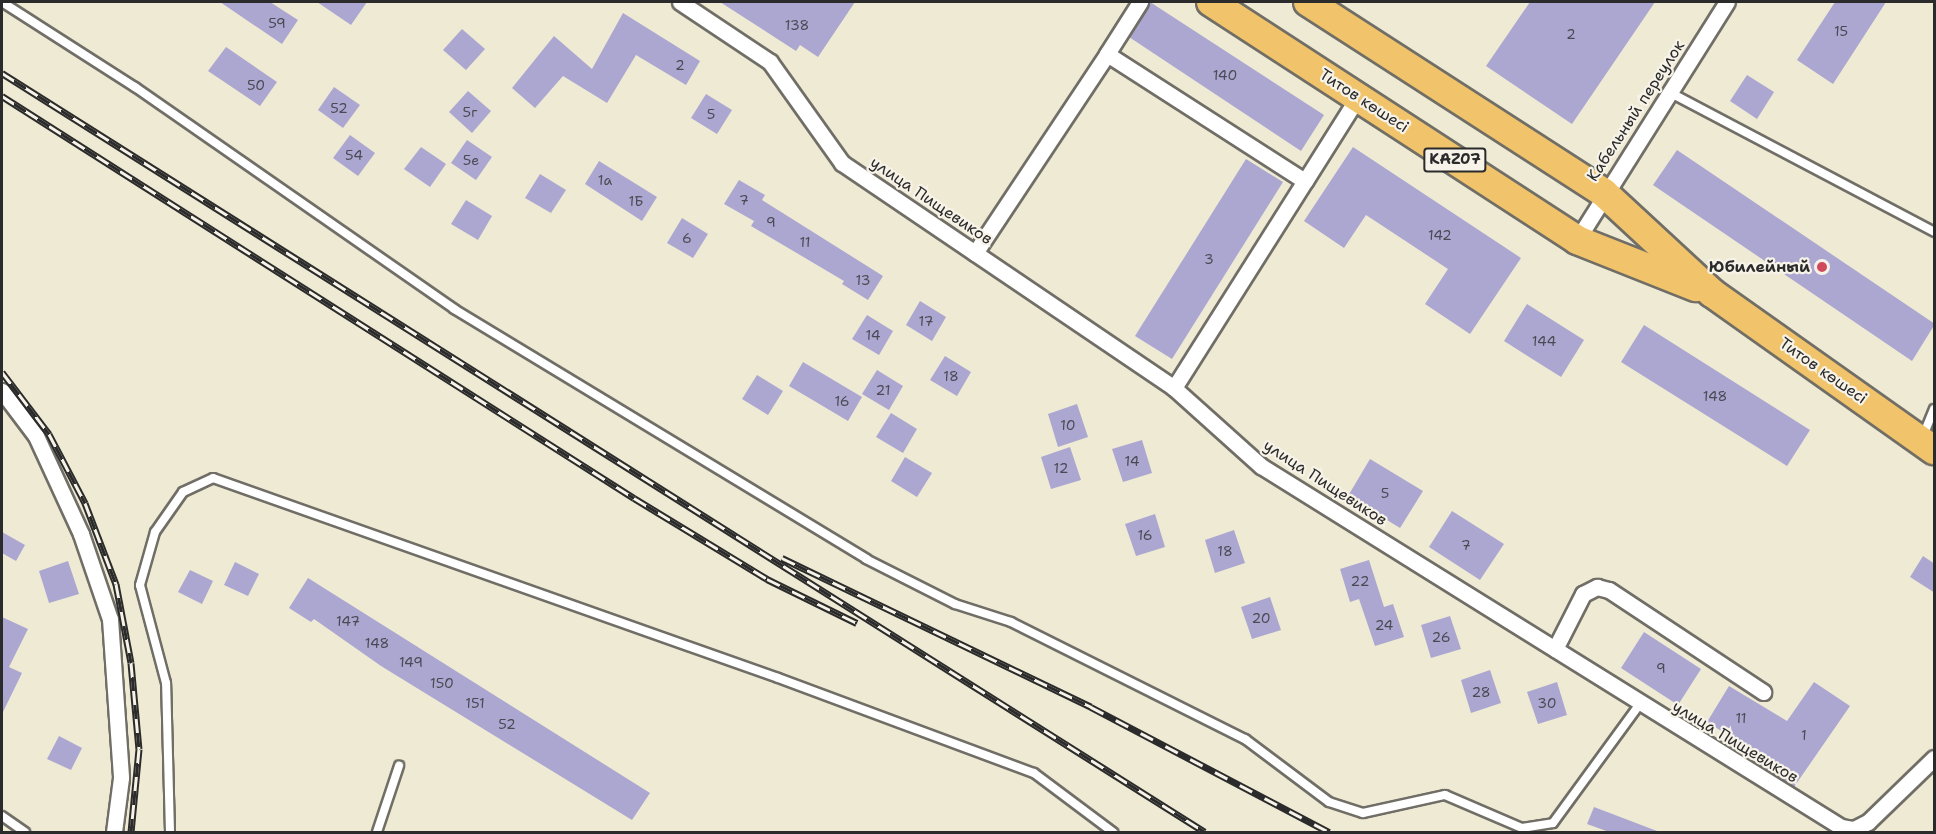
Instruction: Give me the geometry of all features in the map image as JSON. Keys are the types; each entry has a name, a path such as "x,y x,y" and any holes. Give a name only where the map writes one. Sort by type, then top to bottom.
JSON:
{"highway":[{"name":"Титов көшесі","path":"1211,2 1577,240 1712,293"},
{"name":"Титов көшесі","path":"1308,2 1604,193 1712,293 1928,445"}],"street":[{"name":"улица Пищевиков","path":"680,2 771,62 842,163 1174,388 1261,466 1556,649 1639,705 1841,827 1854,830 1868,822 1935,758"},
{"path":"975,253 1140,2"},
{"name":"Кабельный переулок","path":"1577,240 1604,193 1727,2"},
{"path":"1107,54 1305,181"},
{"path":"1174,388 1358,97"},
{"path":"2,391 36,436 81,534 110,619 122,778 114,832"},
{"path":"1556,649 1583,594 1597,587 1609,590 1763,692"}],"lane":[{"path":"2,2 135,87 454,309 866,559 955,604 1011,622 1245,739 1329,802 1363,813 1445,795 1522,828 1553,823 1639,705"},
{"path":"1669,92 1935,232"},
{"path":"1928,445 1935,409"},
{"path":"170,832 166,683 140,585 155,532 183,492 213,478 778,678 1034,773 1113,832"},
{"path":"376,832 399,766"},
{"path":"2,816 25,832"}],"building":[{"path":"220,2 270,2 298,20 282,44"},
{"path":"317,2 367,2 351,25"},
{"path":"720,2 855,2 818,57 800,45 796,51"},
{"path":"1150,2 1324,115 1301,151 1129,37"},
{"path":"1530,2 1655,2 1572,124 1486,66"},
{"path":"1835,2 1886,2 1833,84 1797,60"},
{"path":"623,13 700,61 686,85 636,55 607,103 563,76 535,108 512,88 554,36 592,69"},
{"path":"462,29 485,49 466,70 443,50"},
{"path":"226,47 277,82 260,106 208,71"},
{"path":"1747,75 1774,92 1757,119 1730,101"},
{"path":"334,87 360,105 343,128 318,110"},
{"path":"468,91 491,111 472,133 449,112"},
{"path":"706,94 732,110 717,134 691,118"},
{"path":"350,135 375,153 358,176 333,158"},
{"path":"467,140 492,157 476,180 451,163"},
{"path":"421,147 446,164 430,187 404,169"},
{"path":"1353,147 1521,258 1470,334 1425,304 1448,269 1366,215 1344,248 1304,221"},
{"path":"1677,150 1935,324 1912,361 1653,185"},
{"path":"1246,159 1283,182 1172,359 1135,336"},
{"path":"599,161 657,197 642,221 585,184"},
{"path":"540,174 566,190 551,213 525,198"},
{"path":"739,180 765,195 762,200 883,276 868,300 842,284 844,281 751,226 754,221 724,204"},
{"path":"466,200 492,216 478,240 451,224"},
{"path":"682,218 708,234 693,258 667,243"},
{"path":"920,301 946,317 932,341 906,325"},
{"path":"1527,304 1584,340 1561,377 1504,341"},
{"path":"867,315 893,331 879,355 852,339"},
{"path":"1644,325 1810,430 1787,466 1621,362"},
{"path":"945,356 971,372 957,396 930,380"},
{"path":"803,362 862,397 848,421 789,386"},
{"path":"877,370 903,386 889,410 862,394"},
{"path":"757,375 783,391 768,415 742,399"},
{"path":"1077,404 1088,437 1058,447 1048,414"},
{"path":"891,413 917,429 903,453 876,437"},
{"path":"1142,440 1152,473 1123,482 1112,449"},
{"path":"1070,447 1081,480 1051,489 1041,457"},
{"path":"905,457 932,473 917,497 891,481"},
{"path":"1370,459 1423,491 1400,528 1348,496"},
{"path":"1452,511 1504,544 1480,580 1429,547"},
{"path":"1155,514 1165,547 1136,556 1125,524"},
{"path":"1234,530 1245,563 1215,573 1205,540"},
{"path":"2,532 25,545 16,561 2,553"},
{"path":"1923,556 1935,564 1935,593 1910,577"},
{"path":"1369,560 1384,607 1393,604 1404,637 1375,646 1359,599 1350,602 1340,569"},
{"path":"68,561 79,594 49,603 39,571"},
{"path":"235,562 259,574 248,596 224,585"},
{"path":"190,570 213,581 202,604 178,592"},
{"path":"308,578 650,793 632,820 381,666 314,619 311,622 289,608"},
{"path":"1270,597 1281,630 1252,639 1241,607"},
{"path":"1450,616 1461,649 1431,658 1421,625"},
{"path":"2,617 28,629 9,667 22,673 2,714"},
{"path":"1644,632 1701,669 1678,705 1621,668"},
{"path":"1490,670 1501,703 1471,713 1461,680"},
{"path":"1557,682 1567,715 1538,724 1527,692"},
{"path":"1814,682 1850,706 1794,787 1758,763 1763,757 1707,722 1729,686 1787,721"},
{"path":"59,736 82,748 71,770 47,759"},
{"path":"1594,807 1657,832 1609,832 1587,824"}],"railway":[{"path":"2,73 1205,832"},
{"path":"2,96 634,498 767,579 857,623"},
{"path":"2,372 49,434 85,503 116,584 131,663 139,749 131,832"},
{"path":"782,558 1091,707 1329,832"}],"place":[{"name":"Юбилейный","path":"1822,267"}]}
